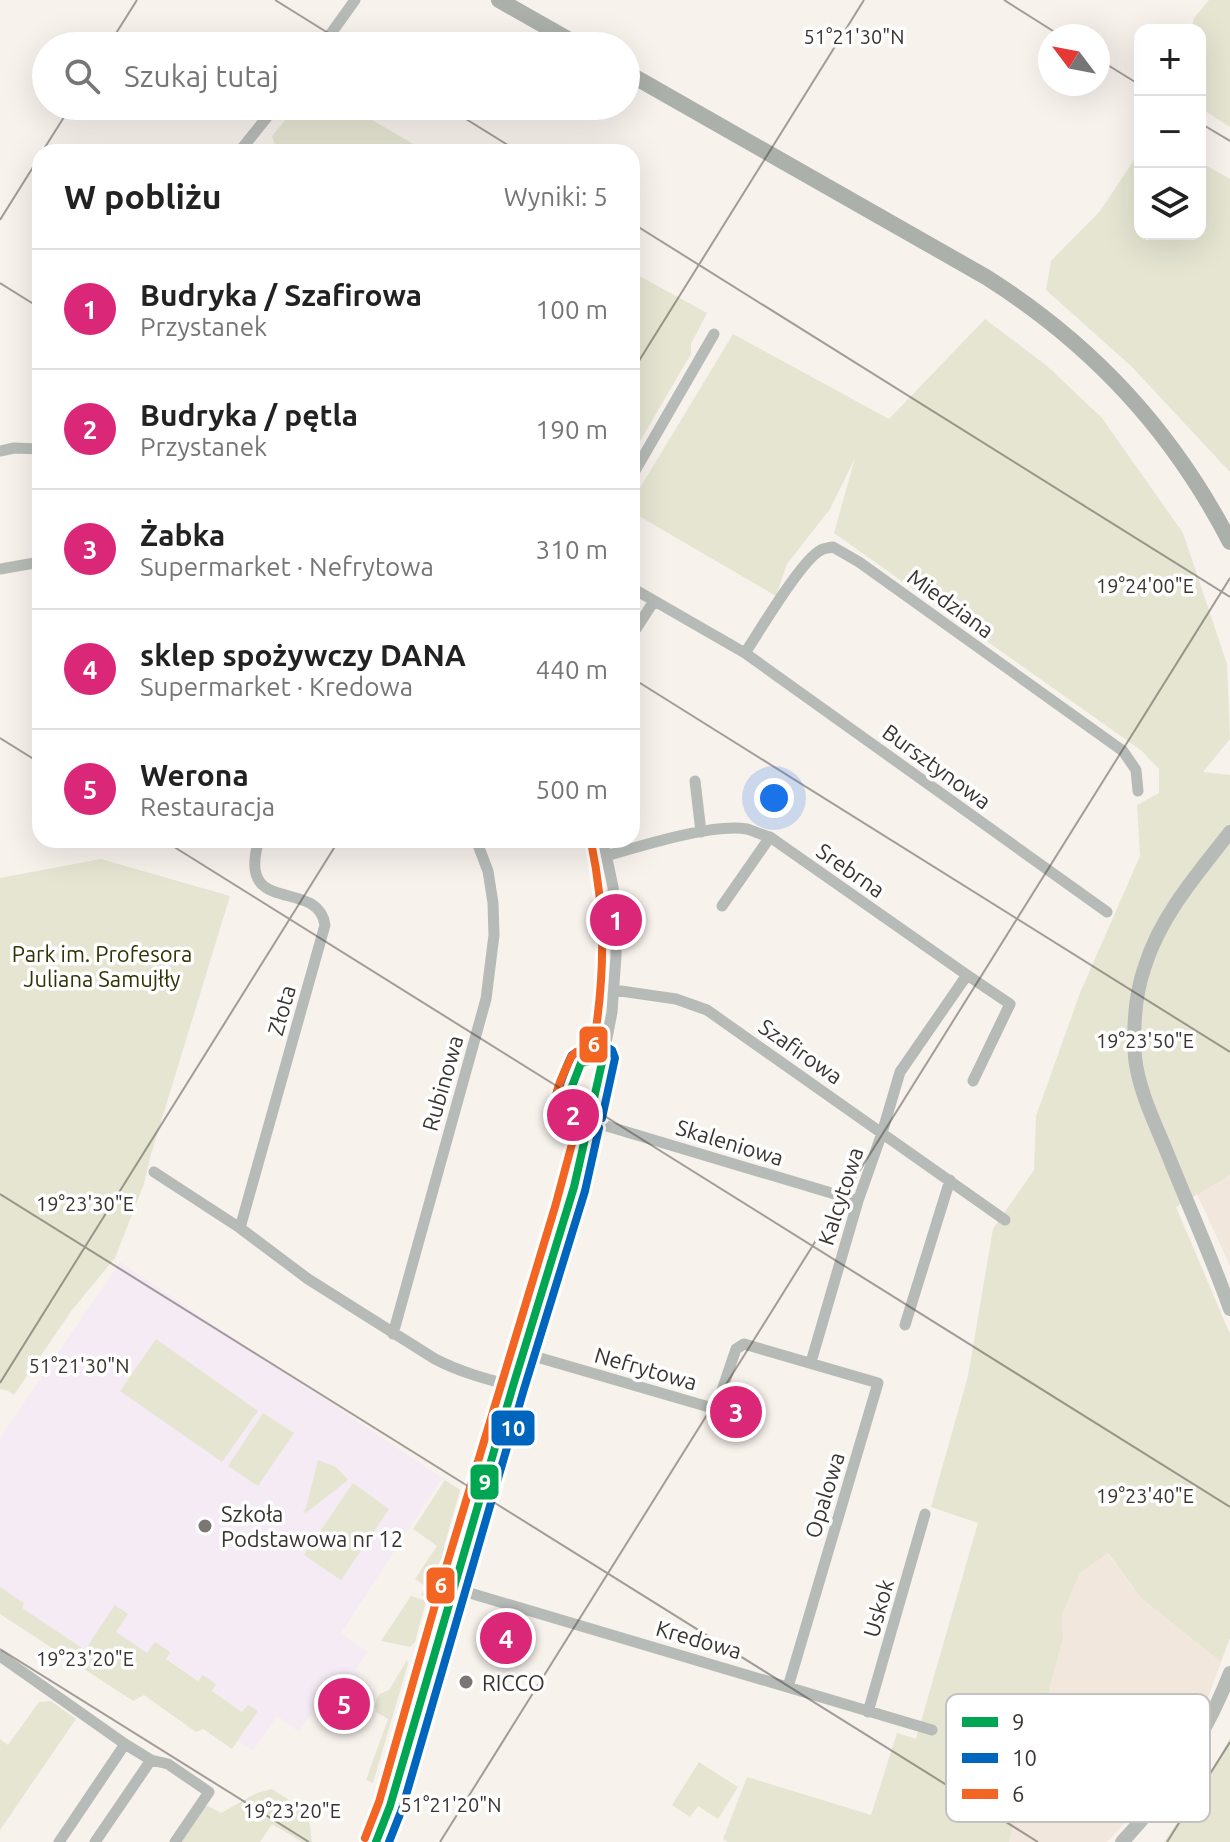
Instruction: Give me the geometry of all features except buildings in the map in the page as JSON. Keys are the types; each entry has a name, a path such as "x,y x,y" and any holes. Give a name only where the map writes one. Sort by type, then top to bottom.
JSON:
{"main road":[{"path":"499,0 555,32"},
{"path":"640,80 1018,297 1083,350 1129,394 1184,463 1230,542"}],"street":[{"path":"332,32 355,0"},
{"path":"245,144 265,120"},
{"path":"640,462 714,334"},
{"path":"0,451 32,449"},
{"name":"Miedziana","path":"745,653 804,566 821,550 833,547 1123,751 1136,770 1138,791"},
{"path":"0,569 32,563"},
{"name":"Bursztynowa","path":"640,593 745,653 1107,912"},
{"path":"640,623 654,601"},
{"path":"695,781 701,832"},
{"name":"Srebrna","path":"640,847 701,832 748,829 770,837 1010,1004 973,1081"},
{"path":"1230,832 1174,908 1157,937 1145,965 1136,1000 1134,1027 1135,1059 1145,1097 1230,1309"},
{"path":"722,906 770,837"},
{"name":"Złota","path":"240,1228 325,925 317,907 269,890 259,881 253,862 257,848"},
{"name":"Rubinowa","path":"393,1334 486,999 494,935 493,903 488,871 479,848"},
{"path":"376,1842 390,1806 574,1187 590,1121 612,1012 616,956 613,887 604,848"},
{"name":"Srebrna","path":"606,856 638,848"},
{"name":"Kalcytowa","path":"811,1362 900,1072 967,975"},
{"name":"Szafirowa","path":"614,990 676,999 707,1010 1005,1220"},
{"name":"Skaleniowa","path":"590,1121 858,1201"},
{"path":"154,1172 393,1334 450,1367 513,1386"},
{"path":"905,1325 950,1180"},
{"name":"Nefrytowa","path":"523,1353 709,1407 718,1402 740,1345 811,1362"},
{"name":"Opalowa","path":"788,1687 878,1383 811,1362"},
{"name":"Uskok","path":"868,1712 925,1514"},
{"name":"Kredowa","path":"453,1588 932,1730"},
{"path":"0,1656 125,1744 151,1760 168,1764 209,1792 175,1842"},
{"path":"1210,1721 1230,1673"},
{"path":"59,1842 125,1744"},
{"path":"95,1842 151,1760"},
{"path":"1122,1842 1140,1822"}],"shaded area":[{"path":"1230,1175 1230,1266 1197,1194"},
{"name":"Szkoła Podstawowa nr 12","path":"120,1262 442,1478 341,1633 368,1652 355,1670 361,1675 351,1690 355,1693 342,1713 321,1699 299,1732 277,1716 253,1751 238,1741 258,1711 243,1712 212,1691 216,1684 203,1676 199,1681 166,1658 155,1643 147,1654 116,1632 128,1615 115,1606 85,1650 21,1608 24,1603 0,1587 0,1438"},
{"path":"1107,1553 1141,1598 1221,1662 1209,1694 1048,1694 1063,1638 1062,1615 1080,1573"},
{"path":"1014,1822 1126,1822 1107,1842 1009,1842"}],"green space":[{"path":"1209,0 1230,0 1230,127 1206,112 1206,24 1192,24"},
{"path":"285,120 372,120 413,144 274,144 272,136"},
{"path":"1134,160 1134,240 1206,240 1206,165 1230,179 1230,472 1131,366 1046,290 1051,261 1100,211"},
{"path":"640,276 707,313 691,344 691,354 640,441"},
{"path":"985,319 1047,366 1102,418 1183,533 1227,664 1230,739 1203,772 1230,775 1230,1175 1176,1207 1230,1334 1230,1638 1221,1662 1141,1598 1108,1553 1080,1573 1062,1615 1063,1638 1048,1694 946,1694 946,1822 1014,1822 1009,1842 728,1842 723,1839 747,1777 871,1815 897,1733 916,1739 978,1523 931,1507 968,1376 993,1229 1034,1170 1036,1116 1080,993 1140,856 1137,805 1159,793 1159,769 1142,751 834,533 855,458 830,509 787,564 776,596 640,517 640,488 733,334 889,419"},
{"name":"Park im. Profesora Juliana Samujłły","path":"101,859 230,896 144,1184 115,1258 72,1310 14,1395 0,1389 0,878"},
{"path":"156,1339 258,1411 222,1462 120,1391"},
{"path":"263,1413 294,1433 258,1486 228,1466"},
{"path":"318,1460 336,1467 348,1480 306,1513 303,1511"},
{"path":"445,1480 460,1490 444,1547 455,1551 450,1565 439,1562 427,1597 421,1595 426,1587 415,1579 437,1546 413,1529"},
{"path":"353,1483 389,1509 341,1580 304,1555"},
{"path":"0,1587 24,1603 22,1608 85,1650 115,1605 128,1614 116,1632 147,1653 155,1642 170,1652 166,1659 198,1681 203,1675 216,1684 212,1691 242,1712 248,1705 258,1711 232,1749 203,1729 196,1732 144,1695 133,1701 0,1614"},
{"path":"411,1596 426,1601 415,1642 410,1647 381,1641"},
{"path":"407,1660 373,1783 366,1780 388,1719 376,1712 377,1698 389,1690"},
{"path":"51,1701 76,1719 0,1830 0,1739 8,1745 39,1702"},
{"path":"1230,1738 1230,1842 1164,1842 1177,1822 1210,1822 1211,1771"},
{"path":"699,1762 738,1787 718,1819 698,1806 690,1817 672,1805"},
{"path":"272,1789 308,1812 312,1842 302,1842 272,1824 260,1842 180,1842 203,1808 208,1806 221,1813 257,1793"}],"transit line":[{"name":"6","path":"365,1838 379,1802 576,1129 558,1115 556,1097 571,1057 576,1052 593,1048 597,1022 602,945 592,848"},
{"name":"10","path":"575,1128 557,1114 556,1095 572,1055 587,1048 608,1048 615,1058 602,1118"},
{"name":"9","path":"603,1058 589,1121 571,1113 566,1102 581,1063 603,1058"},
{"name":"9","path":"376,1842 390,1806 574,1187 589,1121"},
{"name":"10","path":"389,1842 402,1809 585,1191 599,1128"}],"place":[{"name":"Budryka / Szafirowa","path":"616,920"},
{"name":"Budryka / pętla","path":"573,1115"},
{"name":"Żabka","path":"736,1412"},
{"name":"Szkoła Podstawowa nr 12","path":"205,1526"},
{"name":"sklep spożywczy DANA","path":"506,1638"},
{"name":"RICCO","path":"466,1682"},
{"name":"Werona","path":"344,1704"}]}
